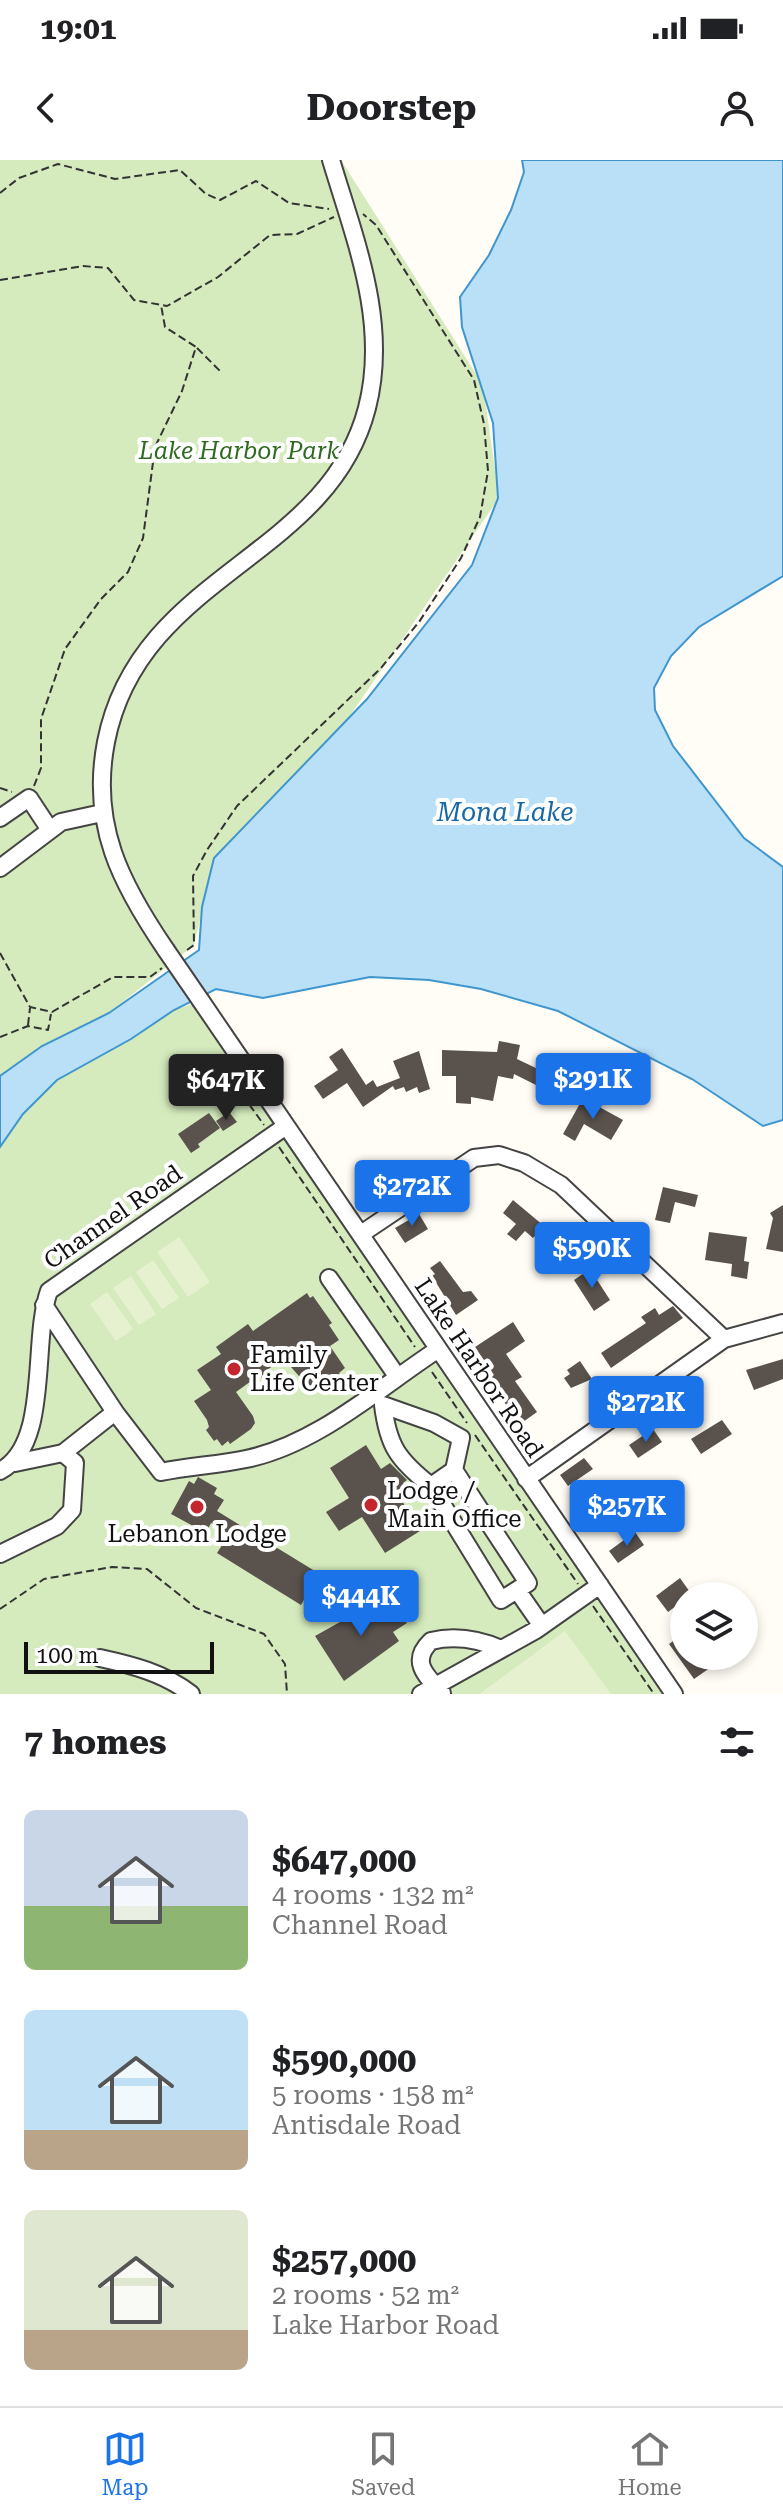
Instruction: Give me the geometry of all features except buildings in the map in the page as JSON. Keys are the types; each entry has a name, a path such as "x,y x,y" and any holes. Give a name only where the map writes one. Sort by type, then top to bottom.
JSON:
{"street":[{"name":"Lake Harbor Road","path":"331,160 369,292 375,329 374,374 367,410 354,442 317,499 188,604 156,635 129,674 110,722 101,766 102,813 114,861 130,897 674,1694"},
{"path":"0,818 29,798 50,830"},
{"path":"0,868 61,822 102,813"},
{"name":"Channel Road","path":"7,1467 31,1434 44,1305 49,1291 286,1126"},
{"path":"361,1234 474,1158 499,1155 524,1163 561,1185 724,1339"},
{"path":"329,1278 397,1376"},
{"path":"44,1305 115,1412 161,1472 202,1463 247,1459 311,1435 378,1398 397,1376 437,1350"},
{"path":"526,1479 724,1339 783,1323"},
{"path":"378,1398 461,1438 454,1470 431,1486"},
{"path":"378,1398 387,1437 404,1465 431,1486 501,1600 528,1583 454,1470"},
{"path":"7,1467 63,1453 115,1412"},
{"path":"0,1554 57,1526 72,1510 75,1463 63,1453"},
{"path":"501,1649 484,1641 457,1637 431,1641 420,1654 422,1673 433,1692 542,1626 600,1585"},
{"path":"517,1590 542,1626"},
{"path":"100,1658 133,1665 177,1683 191,1694"}],"path":[{"path":"0,193 19,178 58,164 115,179 180,170 206,194 220,200 256,181 289,203 364,214 376,225 474,380 484,424 488,471 480,517 461,558 419,622 381,668 237,806 193,876 194,945 183,953"},
{"path":"0,280 83,266 108,268 134,300 167,306 218,277 270,235 297,234 347,212"},
{"path":"161,305 165,327 196,347 221,372"},
{"path":"29,798 41,768 41,719 65,649 101,599 128,572 143,538 155,447 182,391 196,347"},
{"path":"0,953 30,1007 28,1026"},
{"path":"30,1007 52,1012 113,977 150,977 169,956"},
{"path":"0,1037 28,1026 48,1030 52,1012"},
{"path":"0,1609 44,1579 112,1567 147,1569 196,1608 264,1634 285,1664 287,1694"}],"green space":[{"name":"Lake Harbor Park","path":"0,160 341,160 483,385 499,498 345,723 215,858 194,945 109,1013 42,1046 0,1076"},
{"path":"201,1001 674,1694 0,1694 0,1147 23,1114 57,1080 131,1039 174,1010"},
{"path":"179,1237 210,1282 188,1297 157,1252"},
{"path":"153,1260 179,1298 162,1309 136,1272"},
{"path":"131,1276 156,1314 139,1325 113,1288"},
{"path":"107,1292 133,1329 116,1341 90,1304"},
{"path":"565,1631 611,1694 481,1694 481,1693"}],"water":[{"name":"Mona Lake","path":"522,160 783,160 783,576 699,627 671,656 654,688 655,710 673,746 744,838 783,867 783,1120 763,1126 692,1079 558,1011 481,989 429,980 370,977 263,998 216,989 174,1010 131,1039 57,1080 23,1114 0,1147 0,1076 42,1046 109,1013 199,950 202,907 214,858 367,699 472,565 498,498 493,423 462,327 460,297 489,255 511,210 524,172"}],"place":[{"name":"Family Life Center","path":"234,1369"},
{"name":"Lodge / Main Office","path":"371,1505"},
{"name":"Lebanon Lodge","path":"197,1507"}]}
